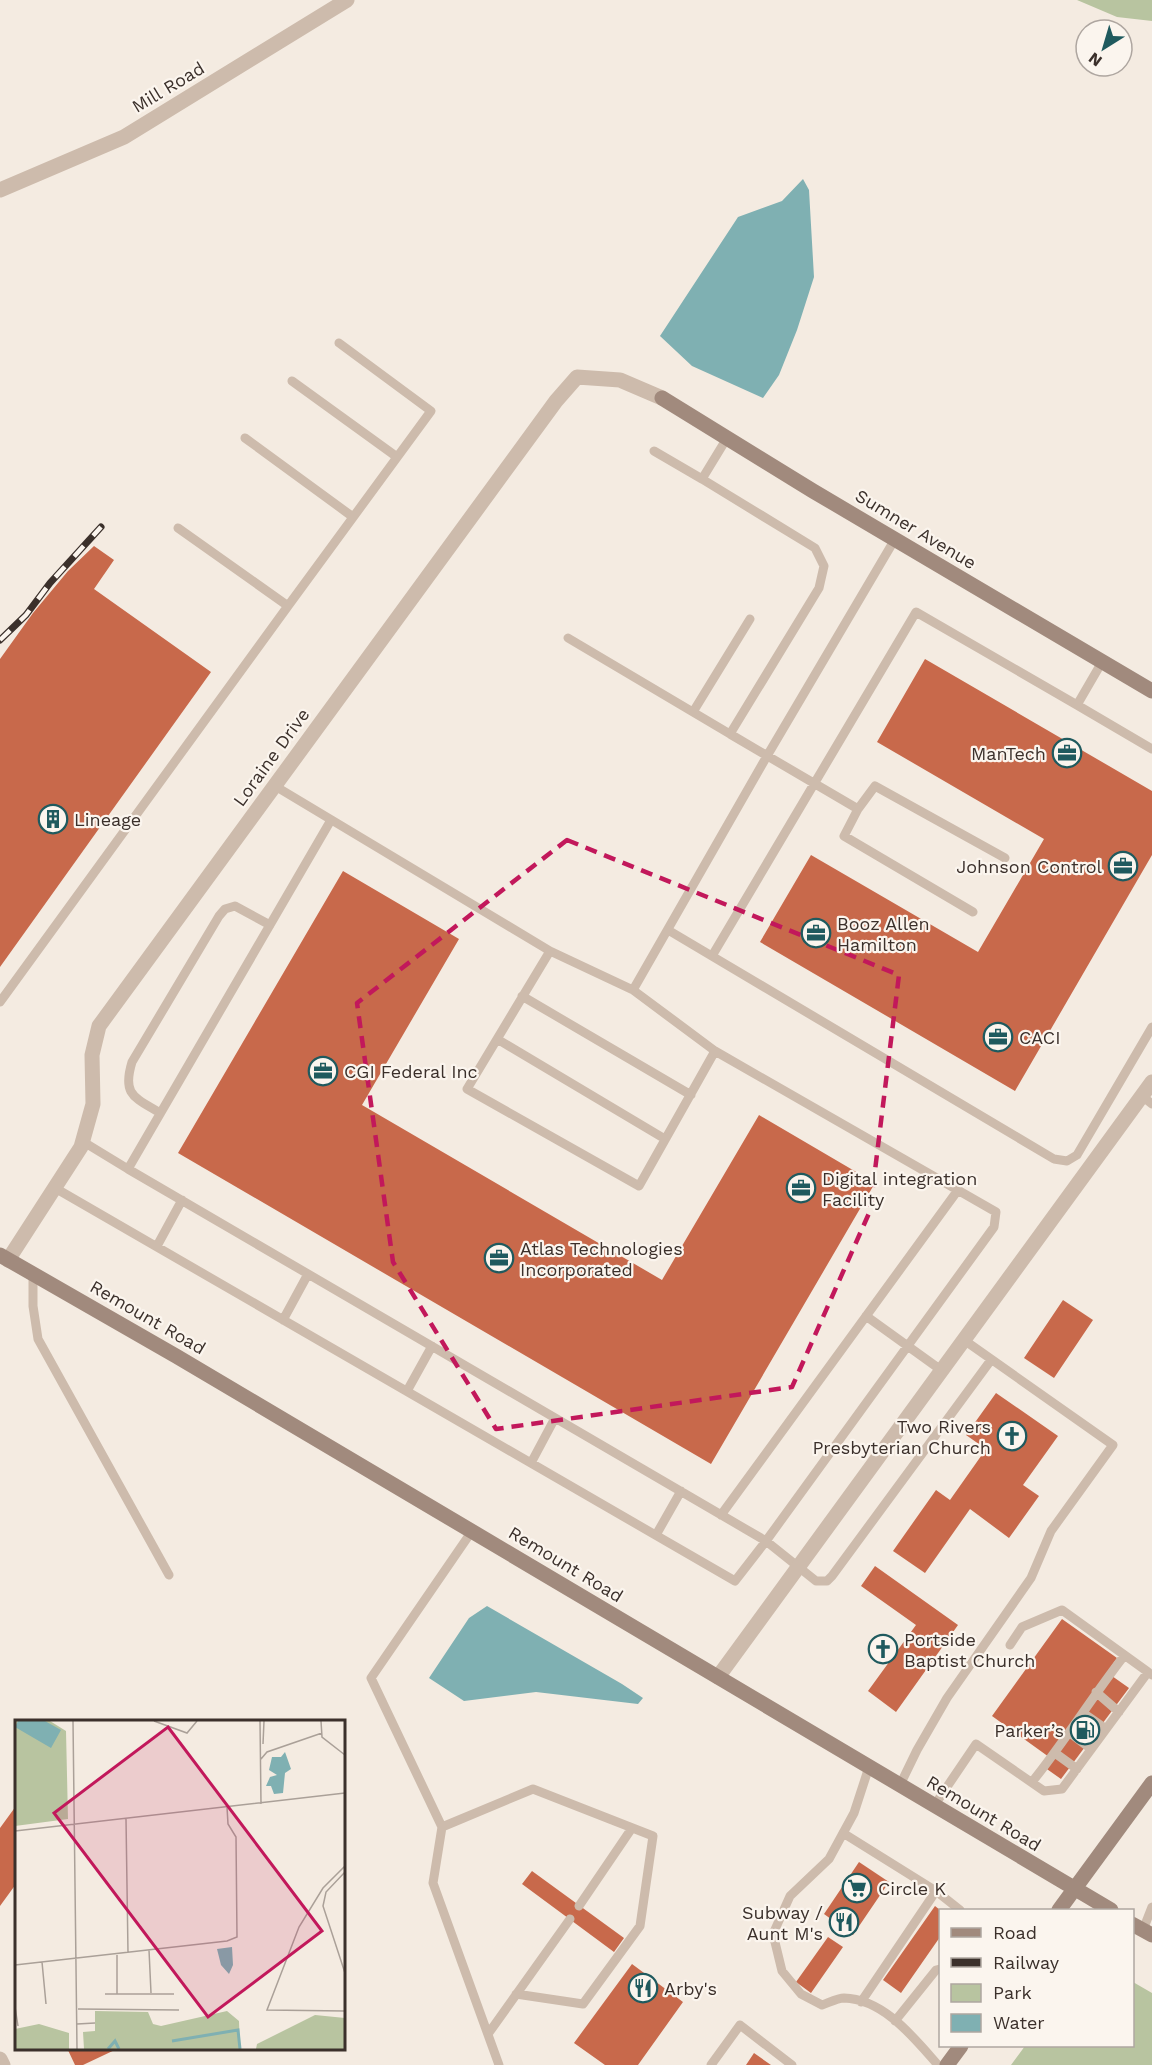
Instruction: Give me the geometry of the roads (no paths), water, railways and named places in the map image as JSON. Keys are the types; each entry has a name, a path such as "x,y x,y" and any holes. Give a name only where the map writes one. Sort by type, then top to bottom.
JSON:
{"main road":[{"name":"Sumner Avenue","path":"662,398 1152,691"},
{"name":"Remount Road","path":"4,1257 176,1356 1108,1909"},
{"path":"1060,1909 1152,1783"},
{"path":"947,2065 960,2047"}],"street":[{"name":"Mill Road","path":"0,190 124,137 347,0"},
{"name":"Loraine Drive","path":"4,1257 55,1188 81,1147 93,1104 92,1055 99,1026 556,401 577,377 620,380 662,398"},
{"path":"718,1677 941,1370 1147,1100 1152,1082"},
{"path":"0,2060 3,2065"}],"lane":[{"path":"0,1002 431,411 339,343"},
{"path":"292,381 397,458"},
{"path":"245,438 353,517"},
{"path":"702,479 727,438"},
{"path":"654,451 815,548 824,566 819,588 730,734"},
{"path":"178,528 288,606"},
{"path":"633,990 895,539"},
{"path":"711,957 916,612 1152,749"},
{"path":"693,712 750,619"},
{"path":"568,638 858,809"},
{"path":"1077,705 1102,662"},
{"path":"55,1188 735,1581 994,1227 996,1212 715,1051 633,990 550,951 274,786"},
{"path":"973,912 844,836 858,809 875,786 1005,858"},
{"path":"128,1169 331,820"},
{"path":"160,1113 133,1095 128,1087 127,1078 132,1062 225,909 235,906 270,925"},
{"path":"668,930 1054,1159 1067,1161 1077,1155 1152,1027"},
{"path":"550,951 467,1089 639,1186 715,1051"},
{"path":"522,996 690,1095"},
{"path":"497,1039 666,1139"},
{"path":"82,1141 766,1541 816,1581 827,1581 832,1576 991,1360"},
{"path":"721,1515 958,1190"},
{"path":"157,1246 182,1200"},
{"path":"33,1274 33,1306 38,1339 169,1575"},
{"path":"283,1320 308,1274"},
{"path":"866,1316 941,1370"},
{"path":"900,1785 947,1698 1031,1578 1051,1531 1113,1445 964,1340"},
{"path":"407,1392 432,1346"},
{"path":"531,1462 555,1418"},
{"path":"656,1535 681,1491"},
{"path":"472,1531 371,1678 442,1827 433,1883 499,2065"},
{"path":"934,1806 976,1744 1044,1791 1062,1789 1150,1674 1062,1610 1022,1628 1010,1645"},
{"path":"1032,1782 1124,1656"},
{"path":"1096,1692 1119,1712"},
{"path":"1083,1713 1106,1730"},
{"path":"1070,1733 1091,1749"},
{"path":"1055,1753 1077,1769"},
{"path":"869,1767 854,1813 830,1859 790,1896 772,1934 782,1971 801,1994 822,2005 843,1998 872,2005 895,2020 938,2065"},
{"path":"442,1827 533,1789 653,1836 640,1926 583,2004 516,1994"},
{"path":"579,1906 632,1828"},
{"path":"843,1833 936,1891 958,1909"},
{"path":"861,2002 936,1891"},
{"path":"1142,1929 1152,1908"},
{"path":"488,2034 570,1919"},
{"path":"895,2020 939,1969"},
{"path":"711,2065 740,2025 792,2065"}],"water":[{"path":"803,179 809,190 814,277 797,330 779,375 763,398 692,366 660,336 738,217 782,201"},
{"path":"487,1606 643,1698 638,1704 536,1692 464,1701 429,1678 469,1618"}],"railway":[{"path":"0,640 26,615 50,583 101,527"}],"place":[{"name":"ManTech","path":"1067,753"},
{"name":"Lineage","path":"53,819"},
{"name":"Johnson Control","path":"1123,866"},
{"name":"Booz Allen Hamilton","path":"816,933"},
{"name":"CACI","path":"998,1037"},
{"name":"CGI Federal Inc","path":"323,1071"},
{"name":"Digital integration Facility","path":"801,1188"},
{"name":"Atlas Technologies Incorporated","path":"499,1258"},
{"name":"Two Rivers Presbyterian Church","path":"1012,1436"},
{"name":"Portside Baptist Church","path":"883,1649"},
{"name":"Parker’s","path":"1085,1730"},
{"name":"Circle K","path":"857,1888"},
{"name":"Subway / Aunt M's","path":"844,1922"},
{"name":"Arby's","path":"643,1988"}]}
